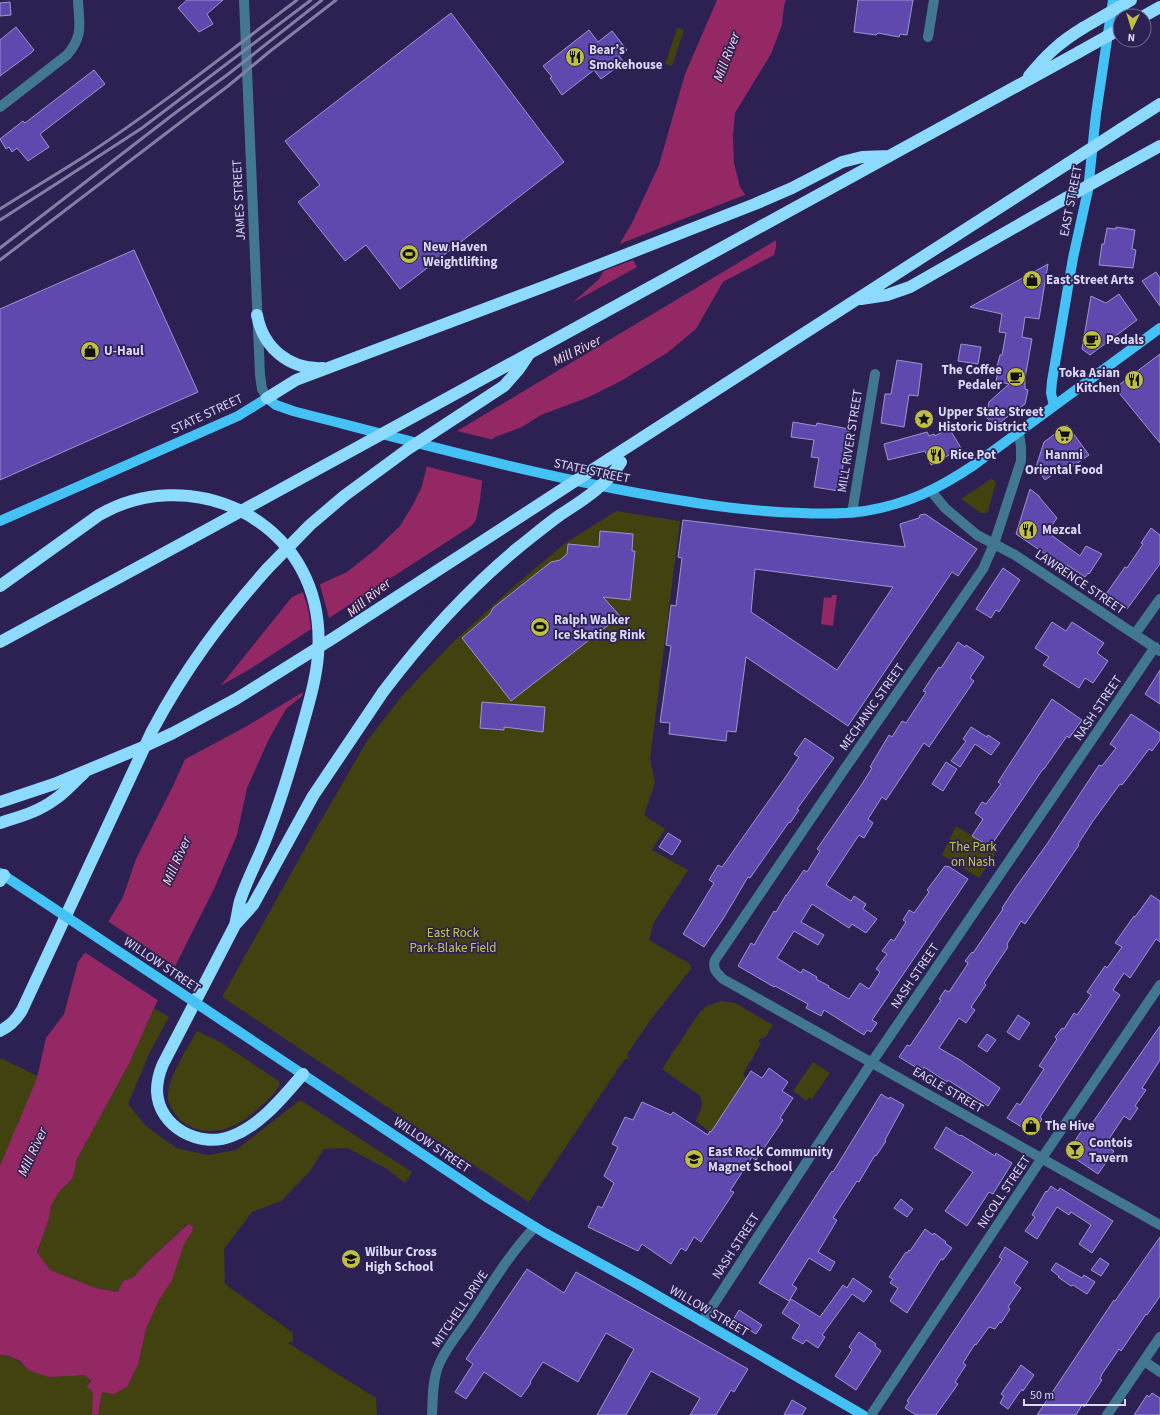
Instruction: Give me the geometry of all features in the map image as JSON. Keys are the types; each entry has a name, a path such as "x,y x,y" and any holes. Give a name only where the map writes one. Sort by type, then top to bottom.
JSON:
{"highway":[{"path":"1025,82 1055,47 1068,37 1131,0"},
{"path":"0,642 1112,33"},
{"path":"0,802 84,773 173,733 242,696 615,461 628,448 1160,104"},
{"path":"858,299 887,295 910,287 1160,146"},
{"path":"266,398 296,380 543,287 762,201 792,188 842,162 862,157 889,156"},
{"path":"257,315 260,328 265,339 285,359 308,367 321,368 334,366"},
{"path":"0,1031 13,1022 22,1010 152,731 188,670 215,631 267,569 305,530 344,496 408,450 504,386 519,369 530,353"},
{"path":"303,1074 283,1096 255,1122 239,1133 221,1140 204,1140 184,1133 169,1120 160,1106 158,1096 157,1086 163,1064 236,925 253,906 313,796 382,692 422,644 482,580 532,536 602,486 613,474 615,461"},
{"path":"0,586 108,510 134,500 162,496 199,497 221,503 246,514 268,528 291,552 311,589 315,604 319,641 316,672 279,806 240,900 236,925"},
{"path":"0,823 36,810 50,803 61,795 84,773"}],"main road":[{"name":"EAST STREET","path":"1054,406 1051,393 1052,381 1073,258 1088,190 1096,114 1113,0"},
{"name":"STATE STREET","path":"0,521 238,416 266,398 276,405 293,411 430,446 590,484 696,503 767,512 819,514 852,512 887,506 915,498 945,484 1019,433 1160,328"},
{"name":"WILLOW STREET","path":"1,876 41,900 488,1198 534,1227 863,1415"}],"street":[{"path":"0,107 67,55 73,48 78,40 79,31 78,0"},
{"name":"JAMES STREET","path":"244,0 260,375 262,389 266,398"},
{"path":"928,36 934,0"},
{"name":"MILL RIVER STREET","path":"852,512 875,374"},
{"name":"MECHANIC STREET","path":"723,979 715,971 715,960 856,752 983,569 994,544 1021,461 1019,433"},
{"name":"LAWRENCE STREET","path":"931,491 950,513 977,535 1015,555 1157,649"},
{"path":"1135,634 1160,599"},
{"name":"NASH STREET","path":"702,1322 872,1062 1157,649"},
{"name":"EAGLE STREET","path":"723,979 1160,1225"},
{"name":"NICOLL STREET","path":"871,1415 1042,1158 1160,985"},
{"name":"MITCHELL DRIVE","path":"432,1415 434,1382 438,1366 449,1347 521,1242 534,1227"},
{"path":"1107,1415 1160,1337"},
{"path":"1144,1361 1160,1372"}],"green space":[{"path":"677,28 684,30 672,66 665,64"},
{"path":"991,479 996,483 988,511 986,513 981,513 961,499"},
{"name":"East Rock Park-Blake Field","path":"616,511 680,521 650,759 655,782 644,815 665,829 652,850 688,870 654,922 649,940 690,964 691,969 652,1018 627,1054 629,1058 624,1060 529,1202 222,997 367,741 402,696 450,645 512,588 564,544"},
{"name":"The Park on Nash","path":"956,826 997,851 979,878 942,855"},
{"path":"721,1001 735,1003 773,1025 765,1038 763,1037 758,1041 761,1043 743,1074 746,1079 713,1130 709,1131 696,1121 702,1105 699,1095 662,1069 699,1013 707,1006"},
{"path":"154,1008 169,1017 150,1052 128,1104 146,1126 176,1148 208,1155 236,1150 300,1100 412,1172 405,1183 387,1169 347,1148 324,1149 311,1170 281,1201 252,1212 224,1249 225,1284 293,1333 293,1342 288,1343 376,1398 377,1415 98,1415 102,1392 127,1387 138,1365 146,1329 184,1244 192,1232 193,1226 187,1224 147,1262 134,1277 123,1281 119,1292 96,1288 50,1270 37,1253 49,1219 51,1206 58,1193 73,1178 77,1159 130,1062"},
{"path":"197,1031 220,1042 279,1081 280,1084 272,1096 251,1115 226,1129 209,1131 186,1125 175,1114 169,1102 168,1094 171,1080"},
{"path":"1,1058 50,1082 0,1220 0,1061"},
{"path":"813,1062 830,1073 812,1099 809,1097 807,1101 793,1091"},
{"path":"0,1355 16,1360 28,1370 85,1375 92,1388 92,1415 0,1415"}],"water":[{"name":"Mill River","path":"717,0 786,0 782,25 771,54 735,113 733,136 734,163 740,187 776,239 774,255 723,282 696,329 667,353 621,381 589,397 541,415 522,427 493,438 482,483 476,520 458,544 355,653 286,709 269,739 247,788 237,835 214,889 154,1008 130,1062 77,1159 73,1178 58,1193 51,1206 49,1219 37,1252 50,1270 96,1288 118,1292 123,1281 134,1277 147,1262 188,1224 193,1226 192,1232 184,1244 172,1280 159,1300 146,1329 138,1365 127,1387 114,1394 102,1392 98,1415 92,1415 93,1392 87,1387 91,1381 85,1375 49,1377 28,1370 20,1361 9,1356 0,1355 0,1166 37,1078 46,1038 64,1014 78,962 110,919 123,897 136,859 173,786 214,694 292,597 347,572 376,549 400,526 422,486 437,424 599,279 632,223 659,165 685,74"},
{"path":"832,595 837,595 833,626 821,624 824,597 831,598"}],"pier":[{"path":"747,194 778,239 457,431 494,440 484,481 425,466 435,420 430,396 448,378 481,355 551,318 563,308 637,267 633,260 601,272 617,245"},
{"path":"476,523 460,544 460,576 416,614 328,675 327,678 301,699 303,692 247,726 182,761 215,689 250,669 311,629 308,608 302,590 319,581 329,618"},
{"path":"106,920 176,967 159,1001 83,951"}],"building":[{"path":"187,0 223,0 207,14 213,24 199,32 178,8"},
{"path":"858,0 913,0 907,35 900,34 899,37 878,33 876,35 854,32"},
{"path":"10,2 11,15 0,16 0,3"},
{"path":"451,13 564,162 400,289 366,245 345,261 298,202 320,185 285,141"},
{"path":"16,27 34,50 0,76 0,40"},
{"path":"589,30 598,42 612,31 627,50 619,56 624,62 601,79 594,70 562,95 550,78 552,77 543,66"},
{"path":"94,70 105,84 40,134 49,147 28,161 17,148 12,152 9,147 6,149 0,139 23,121 25,123"},
{"path":"1116,227 1135,230 1132,249 1136,250 1133,268 1099,265 1102,244 1104,244 1107,228 1116,229"},
{"name":"U-Haul","path":"134,250 198,392 0,480 0,309"},
{"path":"1048,264 1039,319 1025,317 1022,337 1032,339 1025,378 1025,389 1028,390 1025,404 995,426 986,417 989,402 1009,384 996,381 999,367 997,367 1000,355 1002,355 1006,333 999,332 1002,314 970,307"},
{"path":"1156,272 1160,278 1160,306 1142,281"},
{"path":"1119,294 1137,320 1090,355 1082,349 1091,296 1106,303"},
{"path":"961,344 981,347 978,364 958,361"},
{"path":"1160,354 1160,443 1115,388"},
{"path":"897,360 922,364 918,396 909,395 904,427 881,423 885,394 891,394"},
{"path":"793,422 816,426 817,423 849,429 839,491 814,487 819,458 811,457 814,440 791,437"},
{"path":"1067,425 1089,455 1066,471 1063,467 1045,480 1036,467 1044,442"},
{"path":"949,428 961,448 944,459 931,465 925,451 888,460 884,444 927,432 929,436 934,434 935,436"},
{"path":"1030,489 1039,496 1057,518 1047,532 1080,556 1086,546 1102,554 1089,574 1088,573 1085,577 1067,565 1066,568 1016,534"},
{"path":"925,514 977,549 958,576 952,572 848,726 746,657 736,732 727,731 726,741 669,734 670,723 660,722 671,646 666,645 671,605 676,606 682,558 678,557 683,520 905,547 900,524 919,518 920,515","holes":["755,569 893,587 837,670 751,612"]},
{"path":"1151,528 1160,535 1160,564 1127,609 1106,594 1125,567 1127,568 1143,544 1141,543"},
{"name":"Ralph Walker Ice Skating Rink","path":"600,531 633,534 632,551 635,551 630,600 603,597 620,616 511,701 462,638 490,614 493,608 551,562 560,560 567,554 568,544 599,547"},
{"path":"1003,568 1020,580 999,612 996,610 991,618 976,609"},
{"path":"1052,622 1066,631 1072,622 1104,643 1097,653 1108,661 1093,683 1085,678 1079,688 1043,665 1049,657 1035,648"},
{"path":"958,642 965,647 966,645 984,657 970,678 974,681 929,747 924,743 886,800 882,797 868,819 873,823 864,838 859,835 826,885 851,901 854,896 866,904 863,909 877,919 866,933 852,924 849,928 812,904 801,922 824,935 818,945 794,931 777,958 801,973 803,969 817,977 816,979 829,986 828,987 849,999 860,983 869,989 880,972 876,969 887,954 882,951 891,939 894,941 906,922 903,920 909,910 914,913 929,892 927,890 945,866 948,866 968,879 872,1020 877,1023 871,1032 867,1030 864,1035 824,1010 821,1016 806,1008 808,1004 775,986 774,987 738,966 751,943 754,945 774,911 776,912 804,870 807,872 820,851 817,849 862,784 889,735 892,737 902,721 906,723 925,694 926,692 923,691 939,667 941,668"},
{"path":"1160,670 1160,704 1145,694"},
{"path":"1052,699 1082,720 1069,738 1067,736 1043,769 990,847 972,836 983,819 975,813 982,802 986,804 1001,784 998,782"},
{"path":"482,702 545,707 543,732 504,727 504,730 480,728"},
{"path":"1131,714 1160,733 1160,740 1152,751 1149,749 1122,785 1120,784 1093,821 1078,844 1079,845 1025,924 1021,921 1007,944 1008,947 984,983 986,985 971,1007 975,1010 966,1023 959,1018 939,1048 960,1060 1000,1088 988,1106 948,1080 947,1082 924,1067 922,1071 899,1057 907,1045 910,1046 941,1000 939,999 945,990 949,992 967,965 968,963 965,961 972,952 973,953 1099,765 1102,766 1116,748 1110,744"},
{"path":"971,727 987,737 988,735 1000,743 991,755 975,744 960,767 951,761 966,741 963,739"},
{"path":"805,738 834,758 797,809 799,810 790,823 789,822 750,878 748,877 704,947 683,934 714,883 709,880 718,865 722,867 787,775 799,757 794,754"},
{"path":"946,762 957,769 943,791 932,784"},
{"path":"668,833 681,841 672,855 659,847"},
{"path":"1151,895 1160,901 1160,942 1156,939 1130,978 1124,973 1113,990 1120,995 1040,1117 1042,1119 1033,1134 1007,1118 1017,1103 1020,1105 1044,1069 1039,1066 1057,1039 1055,1037 1062,1028 1064,1029 1074,1013 1077,1015 1091,995 1087,992 1105,966 1107,968 1122,947 1115,943"},
{"path":"1018,1015 1030,1023 1019,1040 1007,1032"},
{"path":"1160,1026 1160,1060 1142,1088 1146,1090 1135,1106 1138,1108 1130,1120 1124,1116 1105,1145 1114,1151 1098,1174 1067,1153 1082,1130 1086,1132"},
{"path":"987,1034 996,1040 987,1052 978,1046"},
{"name":"East Rock Community Magnet School","path":"769,1068 788,1082 782,1091 793,1098 780,1118 783,1120 756,1160 752,1157 730,1191 734,1192 701,1242 694,1237 686,1251 681,1248 671,1264 642,1244 638,1251 588,1227 598,1206 602,1208 614,1183 604,1176 618,1147 612,1144 625,1117 633,1120 642,1102 671,1115 673,1112 708,1135 751,1071 762,1078"},
{"path":"881,1094 904,1105 885,1140 886,1141 876,1156 875,1155 859,1182 857,1181 833,1218 837,1220 818,1252 835,1262 830,1271 809,1258 792,1285 797,1288 789,1301 759,1283 832,1171 833,1172"},
{"path":"946,1127 995,1156 996,1153 1012,1163 993,1194 989,1192 967,1226 945,1211 973,1172 934,1148"},
{"path":"1051,1186 1058,1191 1060,1188 1113,1221 1092,1253 1079,1244 1091,1225 1071,1212 1069,1215 1057,1207 1037,1239 1025,1231 1035,1217 1032,1215 1046,1191 1047,1192"},
{"path":"901,1199 913,1209 907,1217 894,1208"},
{"path":"925,1229 933,1235 934,1233 952,1248 943,1260 941,1259 907,1313 890,1301 898,1288 890,1283 893,1279 889,1277 906,1252 907,1253 909,1250 910,1251"},
{"path":"1160,1237 1160,1296 1121,1351 1119,1349 1102,1374 1100,1379 1102,1380 1084,1407 1082,1405 1076,1415 1037,1415 1114,1300 1115,1301"},
{"path":"1005,1247 1028,1262 1014,1283 1021,1288 1008,1307 1010,1309 995,1329 989,1327 976,1345 975,1344 963,1363 966,1365 955,1382 958,1384 936,1415 916,1415 905,1408 909,1402 907,1401 1002,1259 999,1257"},
{"path":"1100,1258 1109,1264 1101,1276 1091,1270"},
{"path":"1056,1263 1082,1278 1084,1275 1095,1282 1087,1294 1073,1285 1071,1286 1051,1270"},
{"path":"527,1269 564,1293 576,1272 748,1369 734,1392 731,1390 716,1415 690,1415 700,1398 651,1371 626,1415 597,1415 634,1349 606,1333 578,1382 543,1362 521,1397 484,1372 466,1399 455,1392 473,1364 466,1359"},
{"path":"853,1278 872,1291 864,1302 852,1294 822,1335 825,1337 818,1348 806,1340 803,1344 792,1338 800,1325 782,1313 791,1299 820,1317 843,1285 847,1288"},
{"path":"739,1310 762,1325 756,1334 733,1320"},
{"path":"859,1332 876,1344 875,1346 881,1351 856,1390 835,1376 852,1350 849,1347"},
{"path":"1021,1365 1034,1375 1008,1409 1000,1403 1004,1396 1001,1394"},
{"path":"1152,1393 1160,1398 1160,1415 1134,1415 1147,1395 1149,1397"},
{"path":"792,1400 806,1408 802,1415 784,1415"}],"railway":[{"path":"0,209 112,138 192,80 297,0"},
{"path":"0,220 142,128 311,0"},
{"path":"0,248 175,113 227,75 322,0"},
{"path":"0,260 228,86 336,0"}],"place":[{"name":"Bear’s Smokehouse","path":"575,57"},
{"name":"New Haven Weightlifting","path":"409,254"},
{"name":"East Street Arts","path":"1032,280"},
{"name":"Pedals","path":"1092,340"},
{"name":"U-Haul","path":"90,351"},
{"name":"The Coffee Pedaler","path":"1016,377"},
{"name":"Toka Asian Kitchen","path":"1134,380"},
{"name":"Upper State Street Historic District","path":"924,419"},
{"name":"Hanmi Oriental Food","path":"1064,435"},
{"name":"Rice Pot","path":"936,455"},
{"name":"Mezcal","path":"1028,530"},
{"name":"Ralph Walker Ice Skating Rink","path":"540,627"},
{"name":"The Hive","path":"1031,1126"},
{"name":"Contois Tavern","path":"1075,1150"},
{"name":"East Rock Community Magnet School","path":"694,1159"},
{"name":"Wilbur Cross High School","path":"351,1259"}]}
